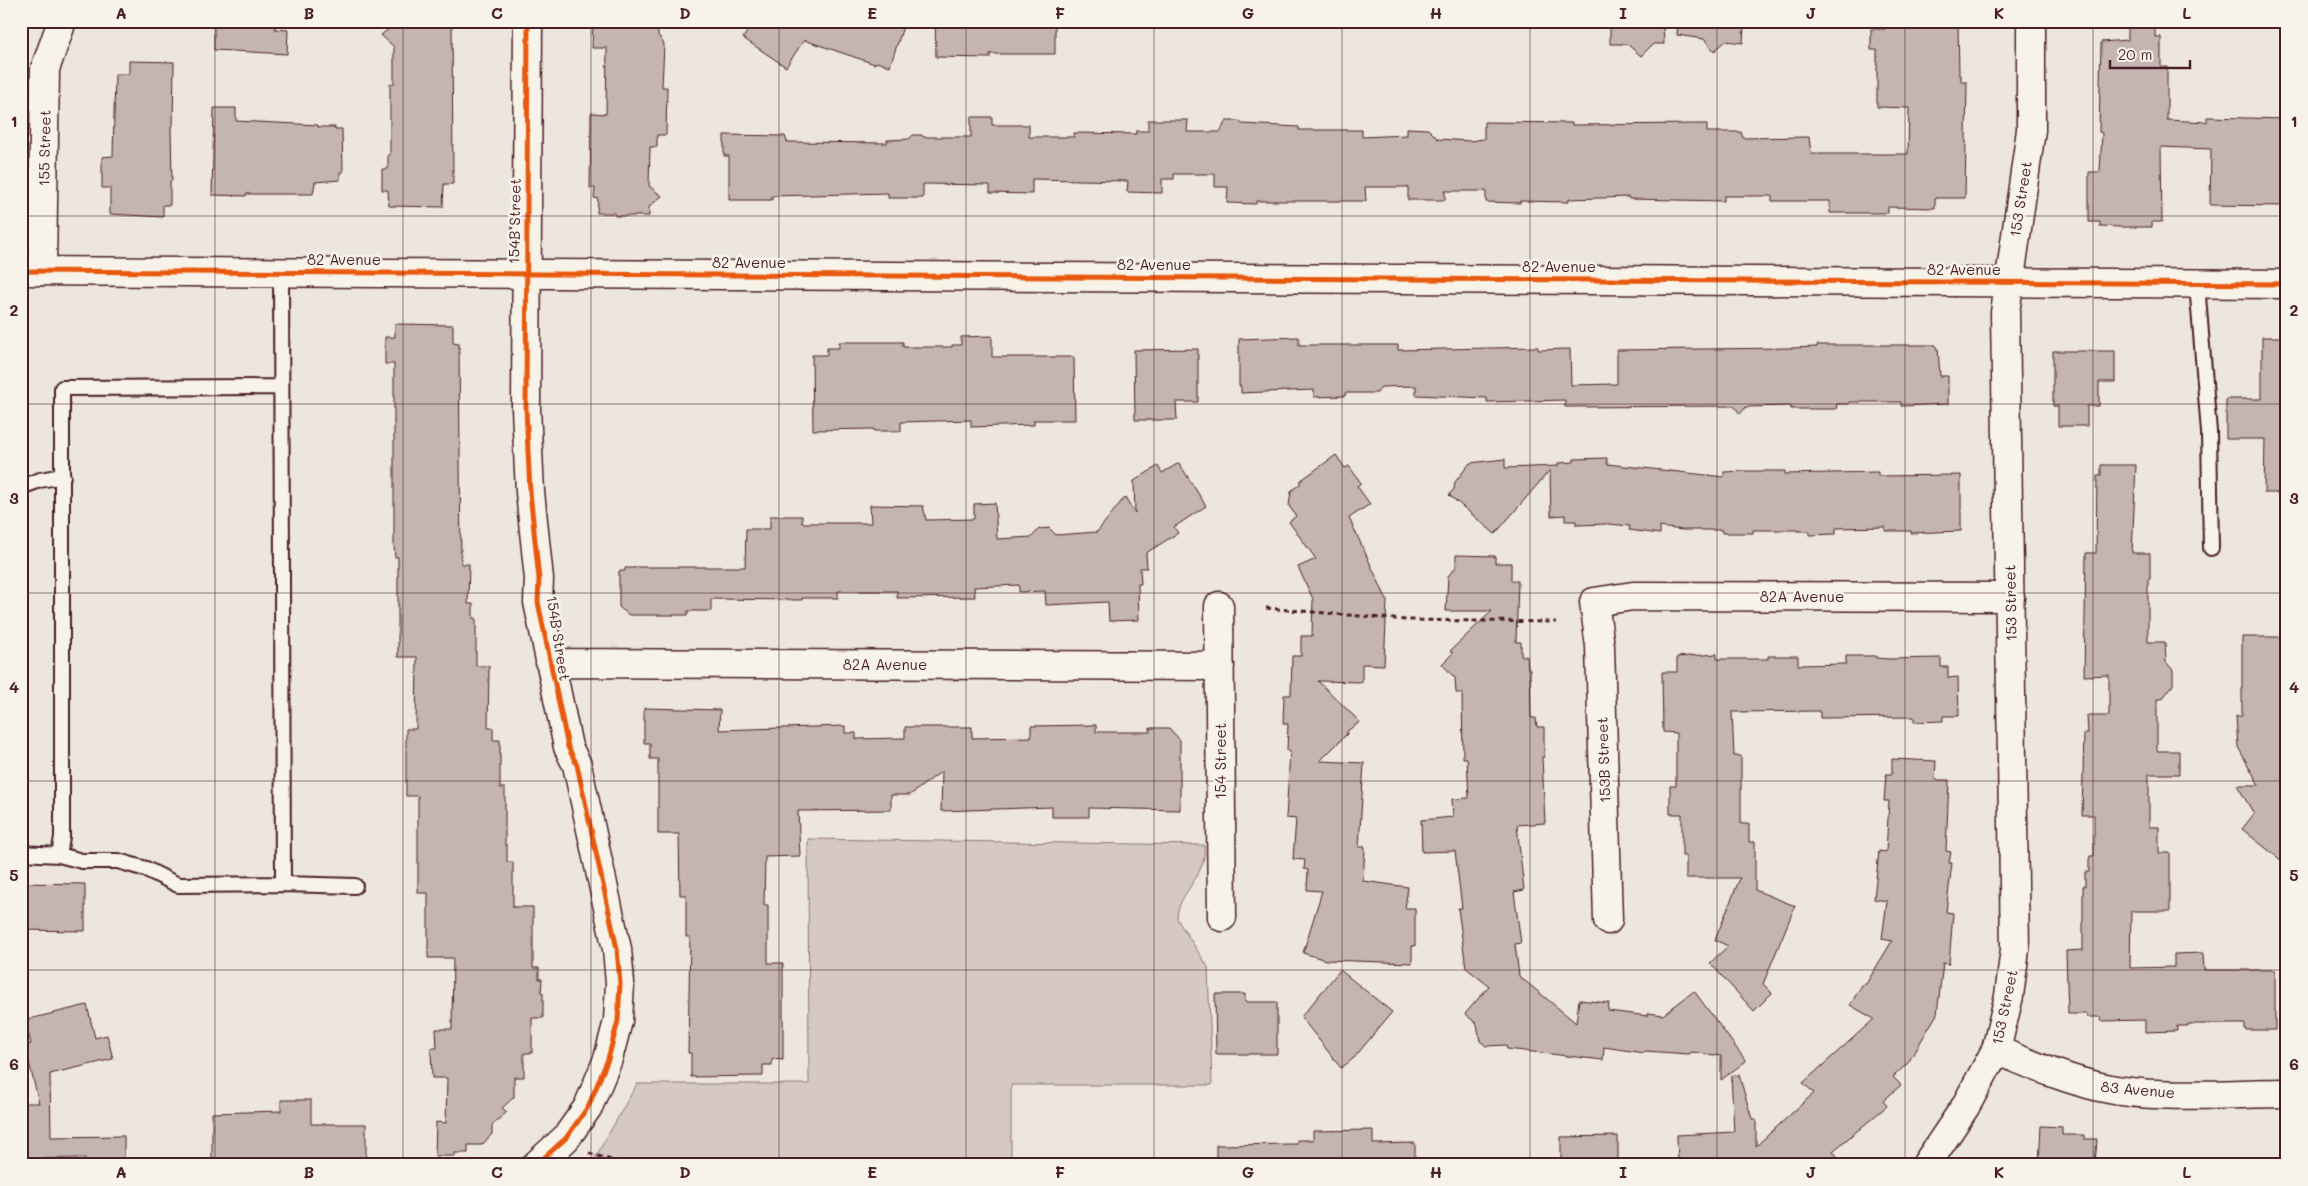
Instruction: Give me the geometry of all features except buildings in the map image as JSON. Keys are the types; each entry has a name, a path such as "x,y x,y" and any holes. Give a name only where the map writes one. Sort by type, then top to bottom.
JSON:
{"street":[{"name":"154B Street","path":"528,21 525,273 527,452 539,579 538,602 568,747 577,765 614,932 620,984 614,1040 596,1092 579,1121 566,1138 536,1165"},
{"name":"153 Street","path":"1926,1165 1964,1107 1996,1050 2009,996 2015,950 2005,313 2008,281 2031,130 2031,21"},
{"name":"155 Street","path":"32,271 45,69 60,28"},
{"name":"82 Avenue","path":"32,271 2287,284"},
{"name":"82A Avenue","path":"1594,602 1632,596 2010,597"},
{"name":"153B Street","path":"1594,602 1600,646 1608,920"},
{"name":"154 Street","path":"1219,606 1222,917"},
{"name":"82A Avenue","path":"550,663 1220,666"},
{"name":"83 Avenue","path":"1996,1050 2078,1081 2124,1091 2150,1094 2287,1094"}],"lane":[{"path":"281,272 283,884"},
{"path":"2197,284 2209,432 2211,548"},
{"path":"59,855 63,826 62,388 281,387"},
{"path":"21,487 40,480 62,476"},
{"path":"21,853 59,855 82,861 118,861 146,869 178,885 283,884 355,886"}],"path":[{"path":"1266,608 1406,620 1556,622"},
{"path":"589,1153 602,1158 637,1165"},
{"path":"687,1165 716,1165"}],"shaded area":[{"path":"808,839 1204,845 1204,856 1201,866 1178,909 1177,919 1208,967 1212,1085 1011,1085 1011,1165 587,1165 595,1158 637,1084 809,1084"}],"cycle path":[{"path":"528,21 526,408 530,492 539,579 538,602 568,747 577,765 617,949 620,983 618,1021 608,1059 588,1107 566,1138 536,1165"},
{"path":"21,271 2287,284"}]}
